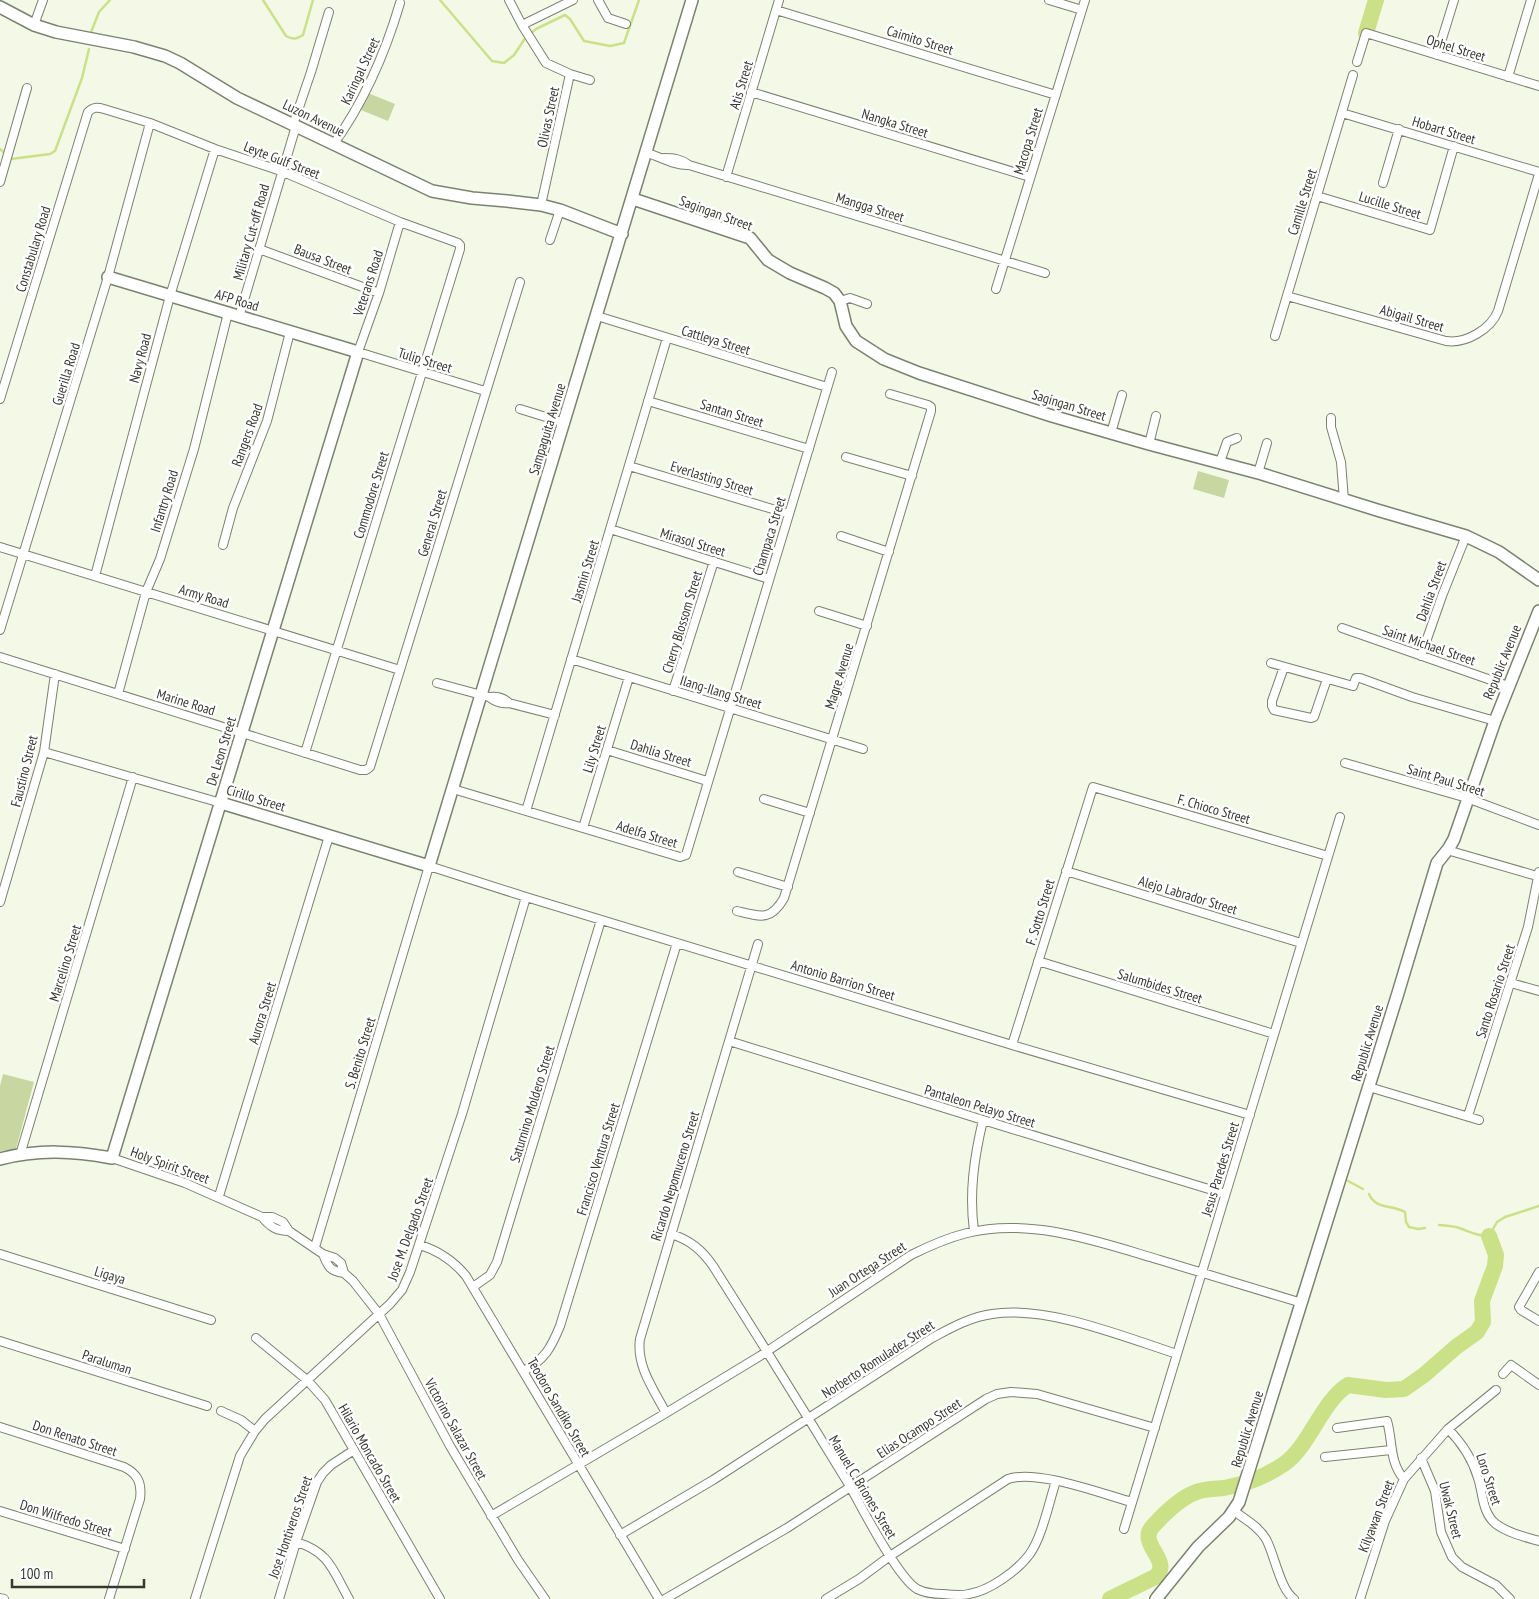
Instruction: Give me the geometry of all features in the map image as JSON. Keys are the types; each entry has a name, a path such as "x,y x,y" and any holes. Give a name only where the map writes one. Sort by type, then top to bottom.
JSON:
{"main road":[{"name":"Sampaguita Avenue","path":"430,866 453,789 485,696 692,0"},
{"name":"Luzon Avenue","path":"0,8 34,25 56,32 134,47 165,56 237,98 332,145 432,191 560,210 622,234"},
{"name":"Sagingan Street","path":"633,199 750,238 768,260 790,273 834,293 840,301 846,326 856,341 884,359 919,373 1110,433 1258,472 1466,536 1499,552 1539,580"},
{"name":"AFP Road","path":"108,277 358,352"},
{"name":"De Leon Street","path":"112,1158 358,352"},
{"name":"Republic Avenue","path":"1234,1511 1243,1491 1302,1303 1436,863 1454,839 1494,721 1539,611"},
{"name":"Cirillo Street","path":"221,803 430,866"},
{"path":"0,1160 20,1155 64,1152 81,1152 112,1158"},
{"path":"1156,1599 1198,1547 1234,1511"}],"street":[{"path":"34,25 43,0"},
{"path":"509,0 522,25 569,1"},
{"path":"598,0 608,18 626,24"},
{"name":"Atis Street","path":"726,177 780,0"},
{"path":"1049,0 1082,10"},
{"name":"Macopa Street","path":"996,289 1085,0"},
{"path":"1437,55 1454,0"},
{"path":"1508,77 1531,0"},
{"name":"Karingal Street","path":"332,145 353,117 366,93 391,33 400,4"},
{"name":"Caimito Street","path":"776,10 1056,95"},
{"name":"Military Cut-off Road","path":"234,315 259,249 294,125 329,12"},
{"name":"Olivas Street","path":"522,25 546,63 570,74 541,206"},
{"name":"Ophel Street","path":"1357,62 1366,33 1539,86"},
{"path":"570,74 590,80"},
{"name":"Camille Street","path":"1275,336 1353,75"},
{"path":"0,182 27,88"},
{"name":"Nangka Street","path":"752,92 1030,177"},
{"name":"Leyte Gulf Street","path":"92,108 97,107 150,123 281,171 400,222 460,245"},
{"name":"Constabulary Road","path":"0,399 85,121 88,112 92,108"},
{"name":"Hobart Street","path":"1342,113 1539,173"},
{"name":"Guerilla Road","path":"0,630 108,277 150,123"},
{"path":"1383,182 1399,129"},
{"name":"Lucille Street","path":"1317,196 1430,230 1454,146"},
{"name":"Navy Road","path":"95,576 170,296 215,148"},
{"name":"Mangga Street","path":"646,152 664,158 678,159 689,166 1045,273"},
{"name":"Abigail Street","path":"1287,296 1446,341 1458,341 1468,338 1487,326 1496,317 1539,173"},
{"path":"550,240 560,210"},
{"name":"Veterans Road","path":"358,352 400,222"},
{"name":"Commodore Street","path":"305,753 460,245"},
{"name":"Bausa Street","path":"259,249 378,293"},
{"name":"General Street","path":"366,770 372,763 520,282"},
{"path":"840,301 850,298 867,304"},
{"name":"Infantry Road","path":"118,694 146,592 160,559 234,315"},
{"name":"Cattleya Street","path":"597,316 828,387"},
{"name":"Rangers Road","path":"223,545 233,508 267,421 290,332"},
{"name":"Jasmin Street","path":"526,811 666,338"},
{"name":"Tulip Street","path":"358,352 485,391"},
{"name":"Champaca Street","path":"730,708 832,372"},
{"name":"Magre Avenue","path":"738,910 760,916 772,913 779,907 788,887 912,476 931,407 890,394"},
{"path":"1110,433 1122,395"},
{"name":"Santan Street","path":"648,401 809,449"},
{"path":"520,409 565,422"},
{"path":"1149,444 1156,416"},
{"path":"1331,418 1331,427 1341,462 1344,500"},
{"path":"1220,462 1227,442 1237,438"},
{"path":"1258,472 1268,443"},
{"path":"846,456 912,476"},
{"name":"Everlasting Street","path":"629,466 789,514"},
{"name":"Mirasol Street","path":"610,529 769,579"},
{"path":"841,536 889,552"},
{"name":"Dahlia Street","path":"1421,656 1466,536"},
{"name":"Army Road","path":"0,547 400,670"},
{"name":"Cherry Blossom Street","path":"674,691 714,561"},
{"path":"819,611 867,626"},
{"name":"Saint Michael Street","path":"1342,628 1508,686"},
{"name":"Marine Road","path":"0,657 360,770 366,770"},
{"name":"Ilang-Ilang Street","path":"571,659 863,750"},
{"path":"1271,663 1353,686 1356,678 1360,678 1412,697 1494,721"},
{"path":"1284,667 1272,701 1274,710 1311,718 1314,717 1328,679"},
{"name":"Faustino Street","path":"0,902 44,752 55,674"},
{"name":"Lily Street","path":"583,828 629,677"},
{"path":"438,683 485,696 499,702 555,715"},
{"name":"Adelfa Street","path":"453,789 683,857 690,846 707,781 730,708"},
{"name":"Dahlia Street","path":"606,750 707,781"},
{"name":"Cirillo Street","path":"44,752 221,803"},
{"name":"Saint Paul Street","path":"1345,763 1467,798 1539,825"},
{"name":"Marcelino Street","path":"20,1155 133,777"},
{"name":"F. Chioco Street","path":"1093,787 1328,856"},
{"name":"F. Sotto Street","path":"1012,1045 1093,787"},
{"path":"764,799 810,813"},
{"name":"Jesus Paredes Street","path":"1124,1528 1340,817"},
{"name":"Aurora Street","path":"219,1196 329,836"},
{"path":"1447,850 1538,874"},
{"name":"Antonio Barrion Street","path":"430,866 1012,1045 1250,1115"},
{"name":"S. Benito Street","path":"315,1247 430,866"},
{"name":"Alejo Labrador Street","path":"1066,871 1301,943"},
{"path":"738,872 788,887"},
{"name":"Santo Rosario Street","path":"1468,1116 1530,918 1538,874"},
{"name":"Jose M. Delgado Street","path":"195,1599 240,1456 255,1431 306,1380 379,1314 402,1290 420,1244 462,1114 526,897"},
{"path":"1530,918 1539,921"},
{"name":"Saturnino Moldero Street","path":"472,1286 490,1275 497,1262 601,920"},
{"name":"Francisco Ventura Street","path":"524,1372 545,1356 554,1342 560,1326 677,943"},
{"name":"Ricardo Nepomuceno Street","path":"666,1414 644,1372 638,1349 758,944"},
{"name":"Salumbides Street","path":"1038,961 1274,1034"},
{"path":"1511,983 1539,991"},
{"name":"Pantaleon Pelayo Street","path":"729,1040 1225,1194"},
{"path":"1369,1086 1479,1120"},
{"path":"974,1232 971,1187 973,1164 983,1120"},
{"name":"Holy Spirit Street","path":"112,1158 219,1196"},
{"name":"Victorino Salazar Street","path":"219,1196 262,1217 268,1225 279,1231 289,1231 323,1254 335,1258 341,1263 344,1273 353,1281 379,1314 450,1446 518,1560 545,1599"},
{"name":"Juan Ortega Street","path":"491,1516 666,1414 767,1351 911,1255 948,1238 974,1232 1001,1229 1029,1229 1059,1233 1098,1242 1302,1303"},
{"name":"Manuel C. Briones Street","path":"671,1234 685,1238 705,1254 767,1351 890,1556 910,1583 917,1588 936,1594 980,1595 1006,1576 1030,1554 1037,1539 1056,1481"},
{"name":"Teodoro Sandiko Street","path":"420,1244 438,1252 453,1262 472,1286 659,1599"},
{"name":"Ligaya","path":"0,1254 211,1320"},
{"name":"Victorino Salazar Street","path":"323,1254 327,1266 333,1272 344,1273"},
{"path":"1539,1272 1519,1307 1539,1322"},
{"name":"Norberto Romuladez Street","path":"620,1534 713,1480 932,1338 976,1318 992,1314 1041,1315 1088,1326 1177,1354"},
{"name":"Hilario Moncado Street","path":"256,1338 306,1380 325,1400 440,1599"},
{"name":"Paraluman","path":"0,1341 207,1406"},
{"path":"1502,1374 1511,1365 1539,1385"},
{"name":"Kilyawan Street","path":"1360,1599 1385,1521 1404,1479 1448,1429 1496,1390"},
{"name":"Elias Ocampo Street","path":"665,1599 787,1528 986,1399 997,1394 1011,1392 1037,1394 1155,1428"},
{"path":"221,1411 241,1420 255,1431"},
{"path":"1336,1428 1387,1421 1391,1450 1399,1474 1404,1479"},
{"name":"Don Renato Street","path":"0,1427 132,1471 138,1478 141,1488 140,1499 124,1549"},
{"name":"Loro Street","path":"1448,1429 1467,1451 1478,1478 1488,1515 1494,1523 1504,1529 1539,1541"},
{"name":"Jose Hontiveros Street","path":"279,1599 313,1492 323,1473 331,1465 354,1450"},
{"path":"1325,1457 1391,1450"},
{"name":"Uwak Street","path":"1422,1458 1435,1491 1441,1532 1452,1557 1462,1567 1496,1585 1510,1599"},
{"path":"826,1599 1008,1479 1028,1475 1132,1502"},
{"name":"Don Wilfredo Street","path":"0,1511 124,1549"},
{"path":"1234,1511 1254,1525 1264,1537 1287,1592 1294,1599"},
{"path":"296,1542 310,1546 323,1555 349,1599"},
{"path":"109,1599 124,1549"},
{"path":"0,1598 4,1599"}],"green space":[{"path":"368,93 395,104 388,121 361,110"},
{"path":"1198,471 1229,480 1224,498 1193,489"},
{"path":"3,1074 34,1082 16,1149 0,1151 0,1086"}],"waterway":[{"path":"90,35 99,12 110,0"},
{"path":"263,0 286,36 291,38 303,35 313,0"},
{"path":"440,0 492,61 504,63 514,55 526,37 536,29 565,15 570,19 584,41 610,46 624,43 639,0"},
{"path":"1366,33 1376,0"},
{"path":"0,149 11,159 50,154 55,151 82,78 89,49"},
{"path":"1348,1181 1363,1189"},
{"path":"1369,1194 1375,1202 1405,1212 1406,1222 1409,1227 1425,1228"},
{"path":"1439,1225 1456,1227 1489,1236 1497,1222 1505,1217 1539,1206"},
{"path":"1110,1599 1155,1577 1160,1571 1158,1559 1151,1546 1149,1533 1157,1521 1177,1503 1197,1492 1240,1484 1277,1469 1301,1447 1331,1402 1348,1385 1386,1390 1404,1389 1477,1332 1483,1322 1482,1301 1495,1266 1496,1255 1489,1236"}]}
